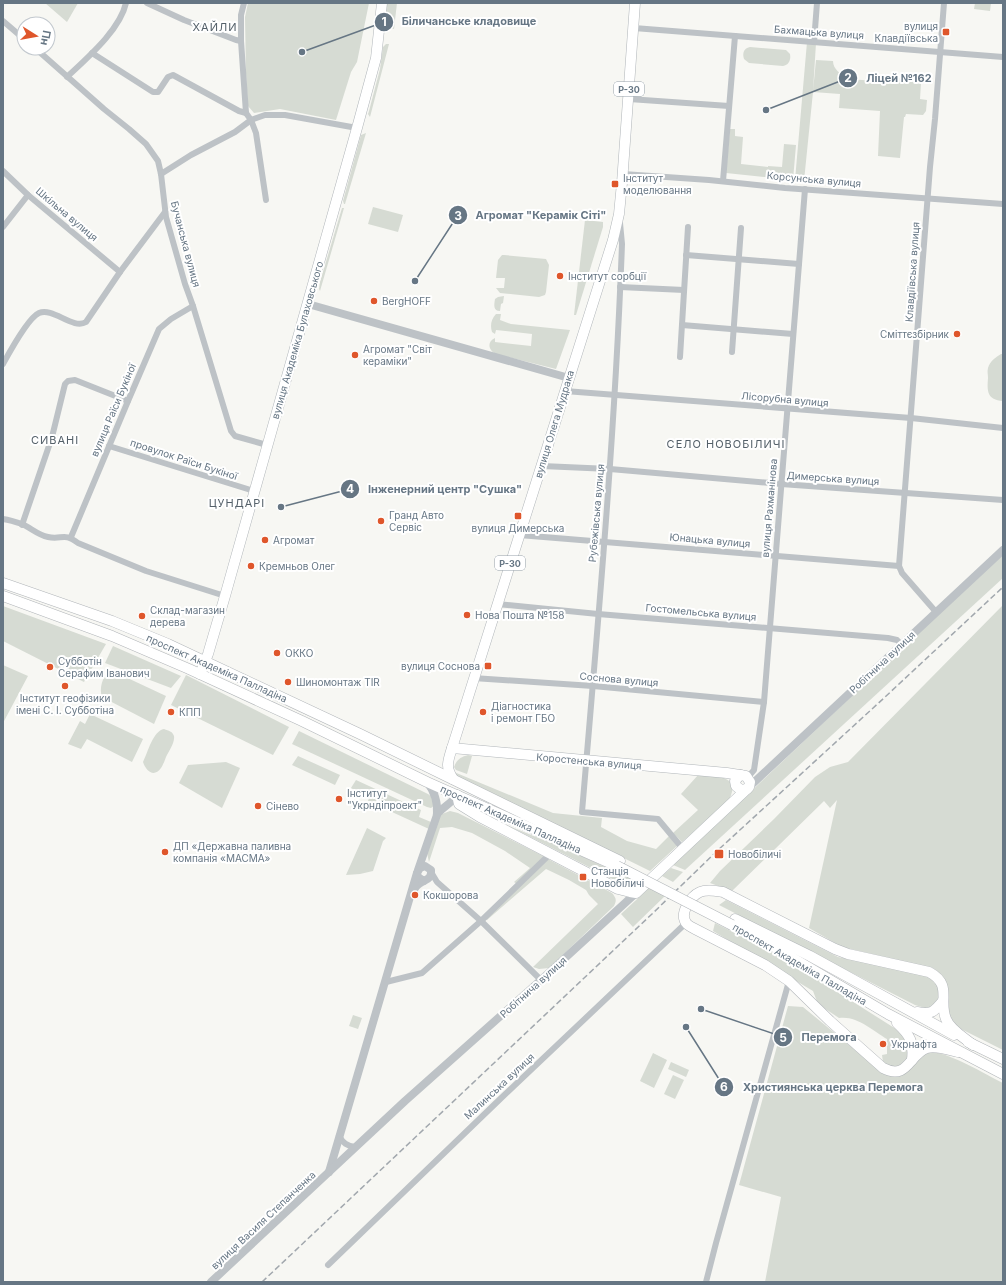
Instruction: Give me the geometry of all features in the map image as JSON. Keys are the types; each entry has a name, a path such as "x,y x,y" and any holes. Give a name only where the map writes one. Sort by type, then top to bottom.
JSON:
{"main road":[{"name":"вулиця Академіка Булаховського","path":"200,674 225,596 376,58 382,3"},
{"name":"Р-30","path":"619,214 635,3"},
{"name":"вулиця Олега Мудрака","path":"453,779 449,774 447,765 473,678 542,466 564,391 614,240 619,214"},
{"name":"проспект Академіка Палладіна","path":"3,583 112,621 168,644 308,709 453,779 733,922 810,956 1003,1060"},
{"name":"проспект Академіка Палладіна","path":"3,596 112,636 200,674 302,721 427,782 619,864"},
{"name":"вулиця Олега Мудрака","path":"427,767 442,763 452,748"},
{"name":"Коростенська вулиця","path":"452,748 727,773 746,782"},
{"path":"727,773 736,785"},
{"path":"735,800 737,792 737,778 746,782"},
{"name":"Робітнича вулиця","path":"636,893 735,800 746,782"},
{"path":"457,795 459,804 480,817 618,889 636,893"},
{"path":"958,1052 934,1047 928,1048 923,1050 907,1067 890,1072 883,1068 830,1021 789,981 765,965 700,932 686,923 685,911 688,903 701,891 712,890 723,892 835,949 848,954 929,972 940,980 943,987 944,1012 946,1020 950,1026 973,1045"},
{"name":"проспект Академіка Палладіна","path":"733,922 888,1014 958,1052 1003,1074"},
{"path":"908,1010 928,1014 934,1012 943,1001"},
{"path":"888,1014 906,1031 911,1039 913,1044 912,1060"}],"street":[{"path":"68,77 92,53 117,24 124,13 126,3"},
{"path":"147,3 184,20 241,41"},
{"path":"244,3 241,15 241,41 246,113"},
{"path":"814,42 817,3"},
{"name":"Клавдіївська вулиця","path":"899,566 927,198 944,3"},
{"path":"3,21 16,32"},
{"name":"Бахмацька вулиця","path":"634,28 1003,57"},
{"path":"723,181 735,36"},
{"path":"92,53 153,92 158,92 172,75 239,111 246,113 252,120 256,133 266,200"},
{"name":"Бучанська вулиця","path":"44,56 146,144 158,161 161,174 165,212 185,284 231,431 235,436 267,445"},
{"path":"628,99 730,106"},
{"path":"161,174 191,155 235,132 252,120 265,115 276,114 357,128"},
{"name":"Шкільна вулиця","path":"3,171 28,195 120,272"},
{"name":"Корсунська вулиця","path":"623,174 1003,204"},
{"name":"вулиця Рахманінова","path":"746,782 754,770 764,702 805,189"},
{"path":"3,227 28,195"},
{"path":"3,364 36,314 40,312 45,313 75,323 83,324 86,322 120,272 165,212"},
{"name":"Рубежівська вулиця","path":"619,214 622,244 610,469 582,812 658,819 684,849"},
{"path":"680,357 688,227"},
{"path":"732,352 741,228"},
{"path":"686,255 799,264"},
{"path":"620,287 684,290"},
{"path":"308,304 569,378"},
{"name":"вулиця Раїси Букіної","path":"71,537 159,329 171,319 193,306"},
{"path":"682,325 794,334"},
{"path":"22,524 52,437 68,381 75,380 128,401"},
{"name":"Лісорубна вулиця","path":"564,391 911,418 1003,428"},
{"name":"провулок Раїси Букіної","path":"109,446 254,491"},
{"name":"Димерська вулиця","path":"542,466 610,469 781,484 1003,500"},
{"path":"3,518 22,524 46,536 71,537 78,543 146,571 225,596"},
{"name":"Юнацька вулиця","path":"520,535 899,566"},
{"name":"Робітнича вулиця","path":"746,782 762,775 1003,550"},
{"path":"899,566 902,573 936,612"},
{"name":"Гостомельська вулиця","path":"497,604 598,614 888,638 897,640 901,644"},
{"name":"Соснова вулиця","path":"473,678 593,686 764,702"},
{"path":"427,782 432,788 437,802 437,815"},
{"path":"329,1173 417,872 437,815 440,810 454,800 457,795"},
{"path":"386,982 422,973 481,921 550,854"},
{"path":"423,855 437,882 481,921 541,980"},
{"path":"417,872 422,867 430,870"},
{"path":"411,894 417,885 431,876 430,870"},
{"path":"417,872 420,879 437,882"},
{"path":"618,889 624,898 624,903"},
{"name":"Робітнича вулиця","path":"329,1173 405,1101 636,893"},
{"name":"Малинська вулиця","path":"328,1265 496,1102 686,923"},
{"path":"706,1282 789,981"},
{"path":"339,1136 345,1144 355,1147"},
{"name":"вулиця Василя Степанченка","path":"212,1282 329,1173"}],"shaded area":[{"path":"45,3 78,3 67,22"},
{"path":"248,3 369,3 357,62 351,72 336,120 280,109 254,113 248,106 245,17"},
{"path":"386,3 397,3 394,29 386,27 384,24"},
{"path":"975,3 991,3 990,11 974,9"},
{"path":"807,42 816,43 813,91 816,60 833,61 834,67 847,79 892,82 894,79 899,78 930,78 930,83 921,83 920,99 927,100 926,111 923,115 906,114 904,117 900,158 878,156 880,111 839,108 840,94 813,92 804,181 795,180"},
{"path":"386,44 389,44 370,117 368,114 380,69 383,47"},
{"path":"750,47 786,50 790,54 790,60 787,65 783,66 749,63 744,59 743,55 744,51"},
{"path":"730,129 735,129 735,136 743,137 741,164 782,167 784,144 796,145 793,180 726,173"},
{"path":"366,133 344,204 343,201 361,135"},
{"path":"373,207 403,215 398,232 368,224"},
{"path":"342,208 344,208 320,291 320,282"},
{"path":"585,220 603,222 603,227 576,315 574,315"},
{"path":"502,255 546,259 549,265 545,295 539,297 500,293 496,288 504,288 505,278 496,278 498,260"},
{"path":"504,296 500,311 498,311 495,309 494,305 495,299"},
{"path":"496,314 501,314 500,320 511,324 570,330 556,369 494,353 490,349 490,342 495,338 495,342 531,346 532,334 496,330 495,334 492,332 491,325"},
{"path":"1003,354 1003,401 991,397 988,391 988,370 990,363"},
{"path":"1003,553 1003,578 685,870 673,865"},
{"path":"1003,605 1003,1050 955,1026 946,1012 948,987 943,977 933,968 842,947 809,928 837,800 830,808 824,801 732,891 710,883 720,871 815,777 830,767 848,762"},
{"path":"3,606 106,644 84,682 3,641"},
{"path":"113,646 181,676 171,688 105,663"},
{"path":"3,665 28,676 3,723"},
{"path":"109,672 119,674 166,696 154,724 102,697 102,683"},
{"path":"186,675 289,727 273,755 171,705"},
{"path":"90,714 143,739 132,762 87,739 81,749 68,744 80,721 85,724"},
{"path":"164,729 172,733 174,736 174,741 161,768 156,773 153,773 146,768 143,762 151,742 160,731"},
{"path":"299,731 428,794 433,798 435,805 431,808 427,807 292,744"},
{"path":"468,755 472,756 467,774 456,770 454,767 458,760"},
{"path":"298,756 340,775 335,785 292,765"},
{"path":"226,762 240,768 222,808 179,783 188,765"},
{"path":"454,772 553,813 602,818 601,827 627,841 656,849 669,836 677,846 650,871 457,776"},
{"path":"699,774 725,778 732,786 732,792 729,800 682,842 673,833 698,810 681,794"},
{"path":"356,780 421,810 419,817 431,822 429,829 368,801 369,798 351,788"},
{"path":"450,811 458,813 543,856 543,859 517,884 514,882 530,868 505,851 472,833 452,827 440,828 429,862 427,853 437,819 442,814"},
{"path":"509,826 566,849 640,883 632,887 626,886"},
{"path":"367,828 386,838 383,841 373,871 346,875"},
{"path":"548,859 612,893 616,901 614,906 549,968 539,969 533,967 598,904 586,890 546,869 487,920 486,919"},
{"path":"671,868 683,872 673,882 662,876"},
{"path":"650,887 667,894 633,927 621,914"},
{"path":"726,900 838,957 927,975 938,982 940,999 934,1007 925,1008 915,1005 719,905"},
{"path":"715,923 759,945 809,974 896,1029 906,1039 909,1056 906,1063 893,1068 883,1062 882,1055 887,1054 887,1039 858,1021 839,1018 818,1004 813,991 713,931"},
{"path":"788,1006 803,1007 881,1071 890,1075 929,1052 946,1055 956,1059 1003,1083 1003,1282 765,1282 781,1197 739,1185"},
{"path":"353,1015 362,1018 358,1029 349,1026"},
{"path":"653,1053 667,1060 654,1088 640,1081"},
{"path":"671,1062 689,1070 686,1077 668,1069"},
{"path":"673,1075 684,1080 675,1099 664,1094"}],"railway":[{"path":"262,1282 717,851 1003,587"}],"place":[{"name":"вулиця Клавдіївська","path":"946,32"},
{"name":"Біличанське кладовище","path":"302,52"},
{"name":"Ліцей №162","path":"766,110"},
{"name":"Інститут моделювання","path":"615,184"},
{"name":"Інститут сорбції","path":"560,276"},
{"name":"Агромат \"Керамік Сіті\"","path":"415,281"},
{"name":"BergHOFF","path":"374,301"},
{"name":"Сміттєзбірник","path":"957,334"},
{"name":"Агромат \"Світ кераміки\"","path":"355,355"},
{"name":"Інженерний центр \"Сушка\"","path":"281,507"},
{"name":"вулиця Димерська","path":"518,516"},
{"name":"Гранд Авто Сервіс","path":"381,521"},
{"name":"Агромат","path":"265,540"},
{"name":"Кремньов Олег","path":"251,566"},
{"name":"Нова Пошта №158","path":"467,615"},
{"name":"Склад-магазин дерева","path":"142,616"},
{"name":"ОККО","path":"277,653"},
{"name":"вулиця Соснова","path":"488,666"},
{"name":"Субботін Серафим Іванович","path":"50,667"},
{"name":"Шиномонтаж TIR","path":"288,682"},
{"name":"Інститут геофізики імені С. І. Субботіна","path":"65,686"},
{"name":"КПП","path":"171,712"},
{"name":"Діагностика і ремонт ГБО","path":"483,712"},
{"name":"Інститут \"Укрндіпроект\"","path":"339,799"},
{"name":"Сінево","path":"258,806"},
{"name":"ДП «Державна паливна компанія «МАСМА»","path":"165,852"},
{"name":"Новобіличі","path":"719,854"},
{"name":"Станція Новобіличі","path":"583,877"},
{"name":"Кокшорова","path":"415,895"},
{"name":"Перемога","path":"701,1009"},
{"name":"Християнська церква Перемога","path":"686,1027"},
{"name":"Укрнафта","path":"883,1044"}],"district":[{"name":"ХАЙЛИ","path":"215,27"},
{"name":"СИВАНІ","path":"55,440"},
{"name":"СЕЛО НОВОБІЛИЧІ","path":"726,444"},
{"name":"ЦУНДАРІ","path":"237,503"}]}
